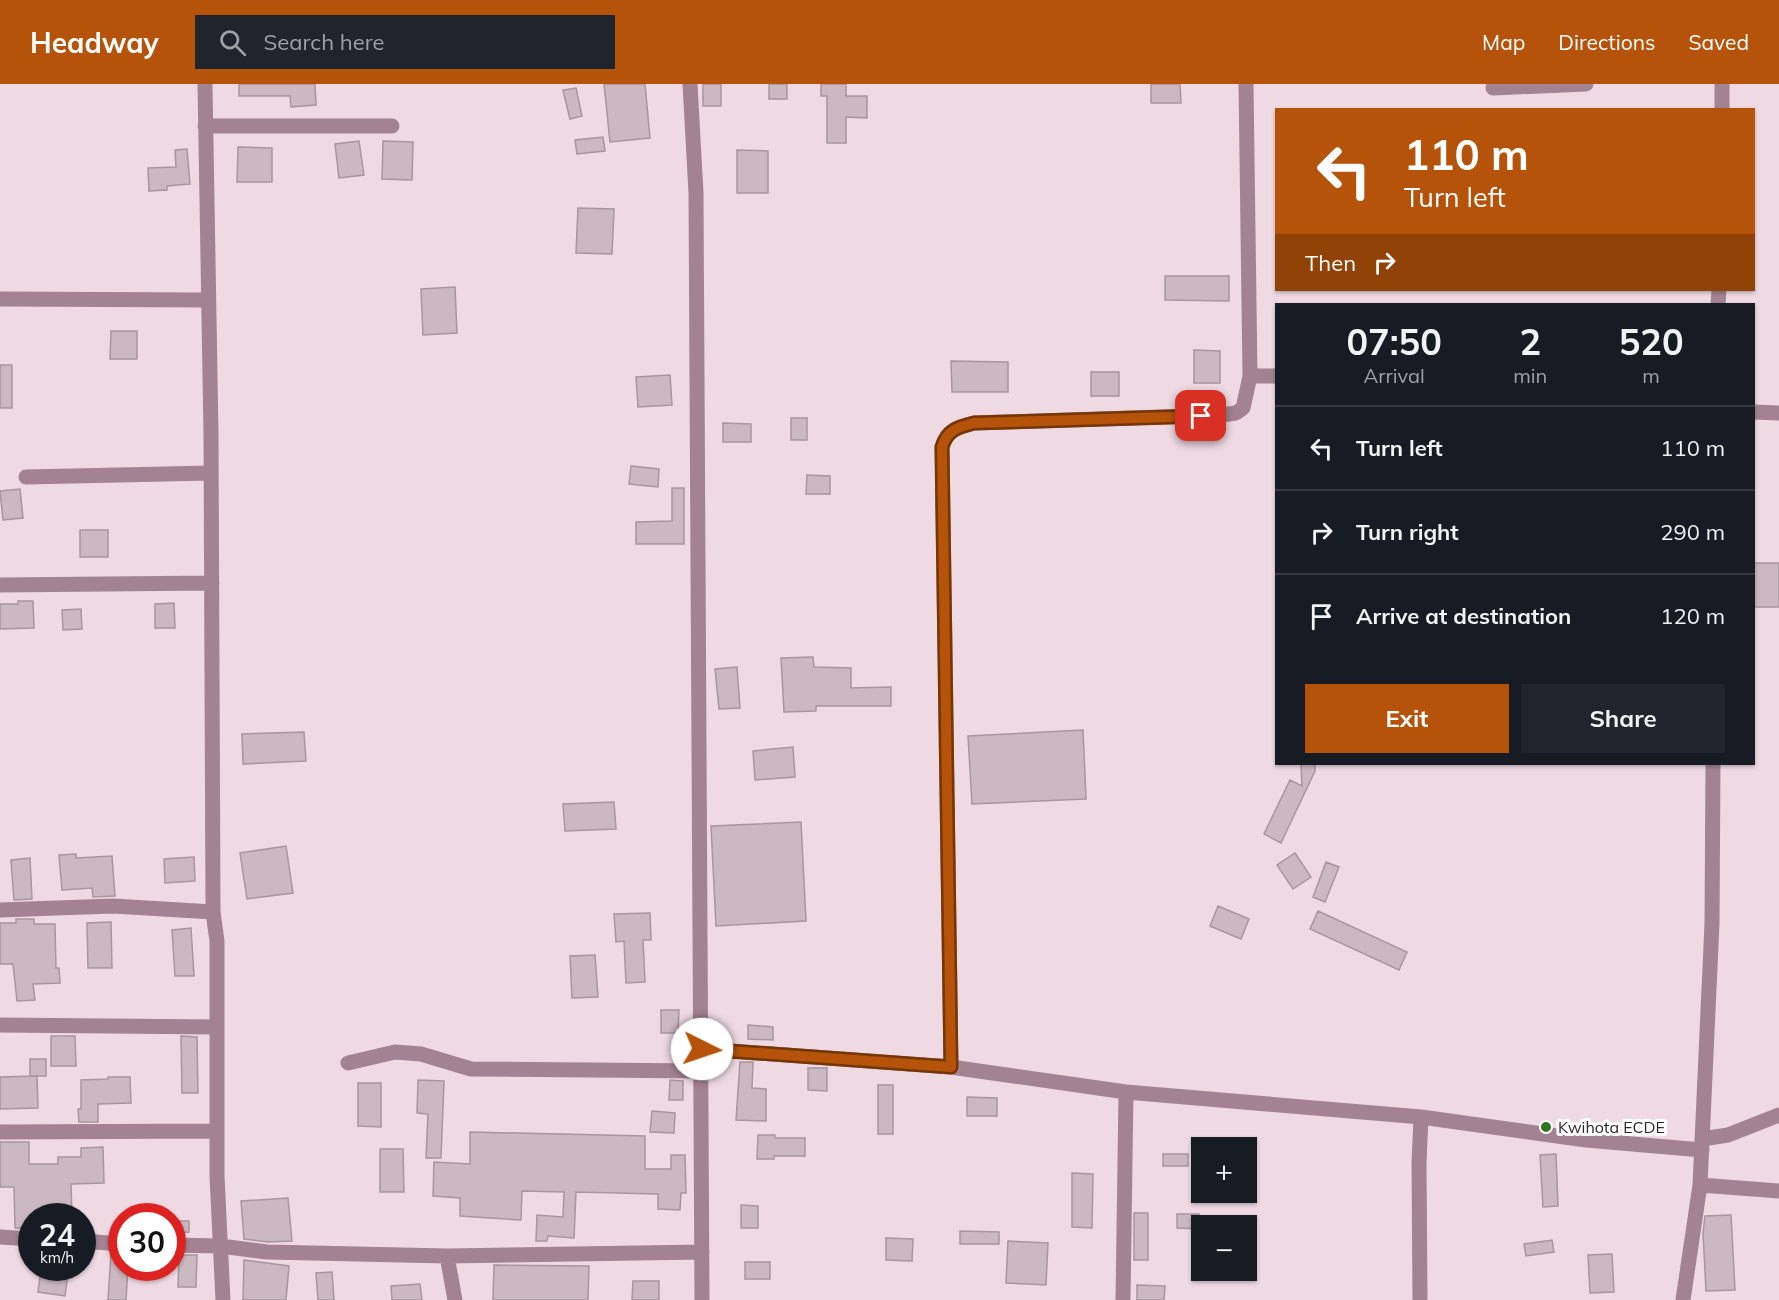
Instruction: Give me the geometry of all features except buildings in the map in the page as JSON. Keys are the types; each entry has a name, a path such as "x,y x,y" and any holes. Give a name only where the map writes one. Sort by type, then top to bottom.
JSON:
{"street":[{"path":"205,84 211,473 213,912 217,941 217,1131 223,1300"},
{"path":"690,84 696,193 695,349 702,1049 702,1300"},
{"path":"951,1067 942,447 945,437 957,427 974,423 1222,415 1236,413 1243,408 1246,403 1250,376 1246,84"},
{"path":"1493,88 1586,84"},
{"path":"1722,84 1722,108"},
{"path":"205,126 392,126"},
{"path":"0,299 207,300"},
{"path":"1250,376 1275,376"},
{"path":"1755,412 1779,413"},
{"path":"26,477 211,473"},
{"path":"0,585 212,583"},
{"path":"1683,1300 1700,1185 1712,924 1713,765"},
{"path":"0,910 113,906 213,912"},
{"path":"0,1025 217,1027"},
{"path":"702,1049 951,1067 1126,1092 1421,1117 1586,1140 1702,1144 1779,1115"},
{"path":"348,1063 395,1052 420,1054 471,1068 702,1071"},
{"path":"1123,1300 1126,1092"},
{"path":"1420,1300 1421,1117"},
{"path":"0,1132 217,1131"},
{"path":"1700,1185 1779,1191"},
{"path":"0,1237 18,1238"},
{"path":"186,1245 220,1246 267,1252 447,1256 702,1252"},
{"path":"447,1256 455,1300"}],"place":[{"name":"Kwihota ECDE","path":"1546,1127"}],"route":[{"path":"702,1049 951,1067 942,447 945,437 957,427 974,423 1201,416"}]}
